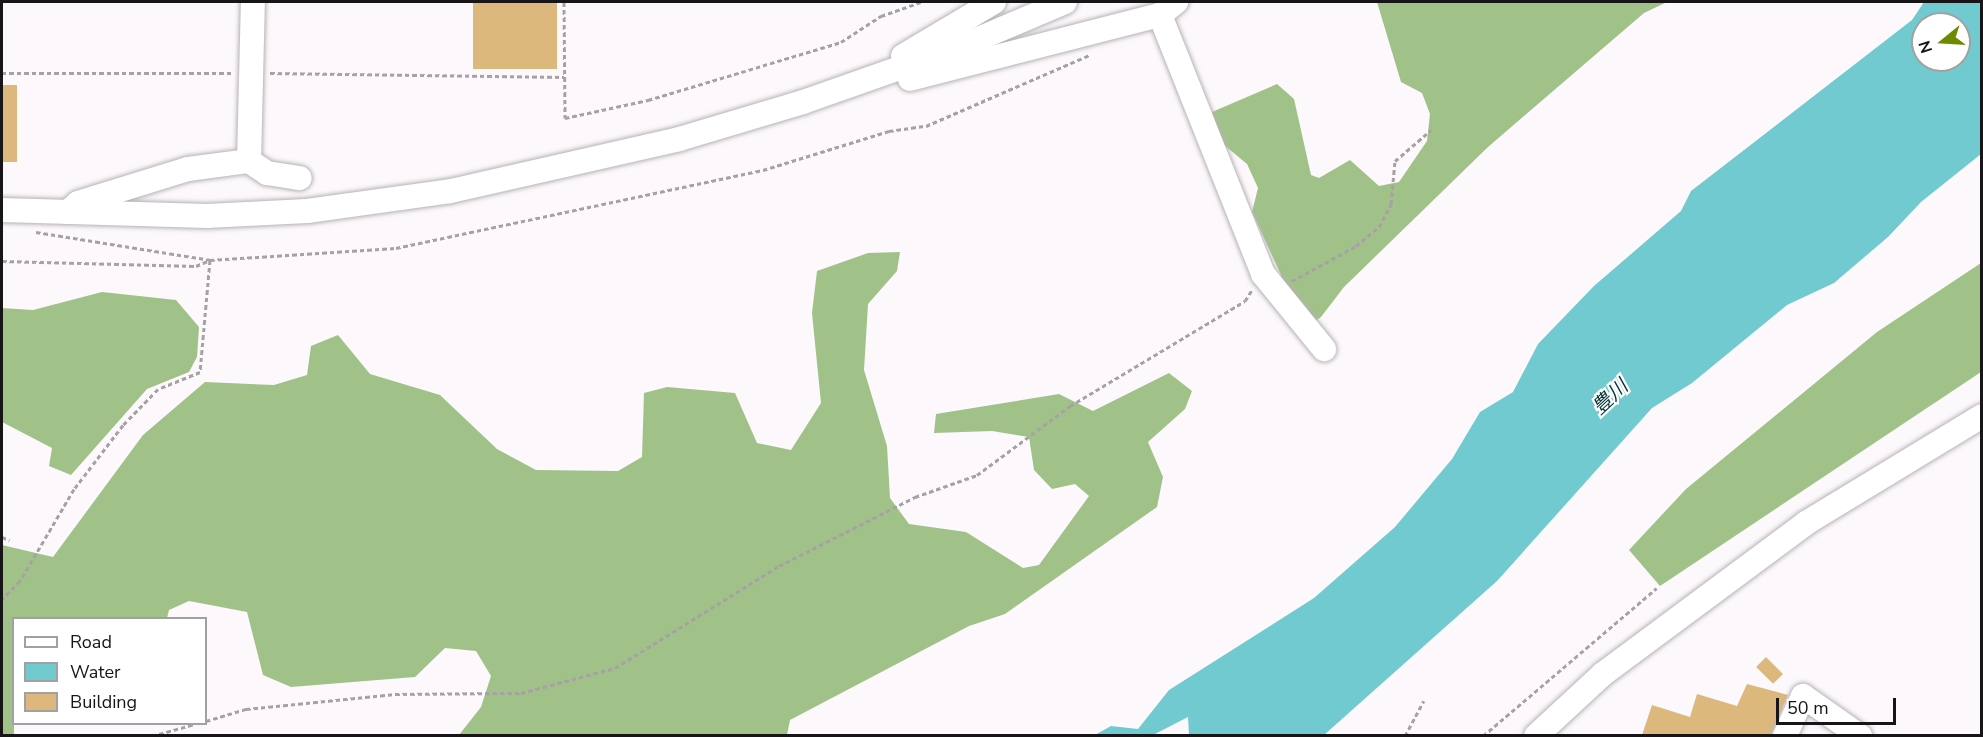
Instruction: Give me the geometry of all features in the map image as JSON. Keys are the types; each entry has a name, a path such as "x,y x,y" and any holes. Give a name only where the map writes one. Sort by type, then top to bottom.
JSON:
{"street":[{"path":"249,161 253,2"},
{"path":"882,76 891,63 994,2"},
{"path":"2,210 66,213 307,211 451,191 679,139 882,76 1065,2"},
{"path":"882,76 895,81 917,78 1168,8 1269,282 1324,349"},
{"path":"66,213 78,203 188,169 249,161 267,173 300,178"},
{"path":"1536,735 1554,725 1602,674 1806,523 1982,416"},
{"path":"1785,735 1803,696 1860,735"}],"path":[{"path":"564,2 565,118 582,117 841,42 881,16 921,2"},
{"path":"25,230 210,260 396,248 763,170 889,130 926,126 1099,51"},
{"path":"2,73 564,77"},
{"path":"207,721 246,709 395,694 521,693 615,668 779,566 915,497 977,475 1070,406 1245,301 1269,282 1369,237 1387,216 1395,161 1431,130"},
{"path":"2,261 196,266 210,260"},
{"path":"2,599 20,581 74,489 123,425 158,389 200,372 210,260"},
{"path":"2,537 9,540"},
{"path":"1483,735 1657,588"},
{"path":"1405,735 1424,701"},
{"path":"152,735 188,725"}],"green space":[{"path":"1377,2 1667,2 1644,13 1488,147 1344,287 1321,317 1298,333 1281,314 1281,275 1252,212 1258,188 1247,164 1218,140 1212,112 1277,84 1294,99 1311,175 1319,178 1350,160 1379,186 1399,182 1427,141 1430,114 1422,93 1401,82"},
{"path":"900,252 897,271 868,304 864,370 887,446 890,498 909,524 966,532 1023,568 1039,565 1089,496 1075,484 1052,489 1034,470 1029,437 992,431 934,433 936,414 1059,394 1093,411 1169,373 1192,391 1185,409 1148,442 1163,477 1157,507 1005,614 969,626 790,720 787,735 459,735 481,707 491,676 476,651 445,648 415,677 291,687 263,675 247,612 189,601 169,610 167,617 12,617 12,725 14,725 14,735 2,735 2,545 53,557 143,435 205,382 274,385 307,375 311,346 338,335 370,374 440,395 497,449 536,470 618,471 642,457 644,393 667,387 735,393 757,443 791,450 821,403 812,313 817,271 868,253"},
{"path":"1981,263 1981,372 1660,586 1629,550 1686,489 1877,332"},
{"path":"102,292 176,300 199,327 197,357 189,372 147,389 71,475 49,466 52,448 2,422 2,308 33,310"}],"water":[{"name":"豊川","path":"1924,2 1981,2 1981,154 1921,202 1888,237 1834,283 1787,305 1692,383 1652,408 1497,581 1324,735 1189,735 1188,717 1153,735 1095,735 1111,726 1138,729 1169,690 1314,598 1395,527 1452,459 1480,412 1513,392 1538,344 1594,286 1681,211 1691,191 1911,21 1911,72 1971,72 1971,12 1917,12"}],"building":[{"path":"473,2 557,2 557,69 473,69"},
{"path":"2,85 17,85 17,162 2,162"},
{"path":"1766,657 1783,674 1773,684 1756,667"},
{"path":"1747,684 1788,695 1771,735 1642,735 1652,705 1690,717 1697,694 1737,706"}]}
